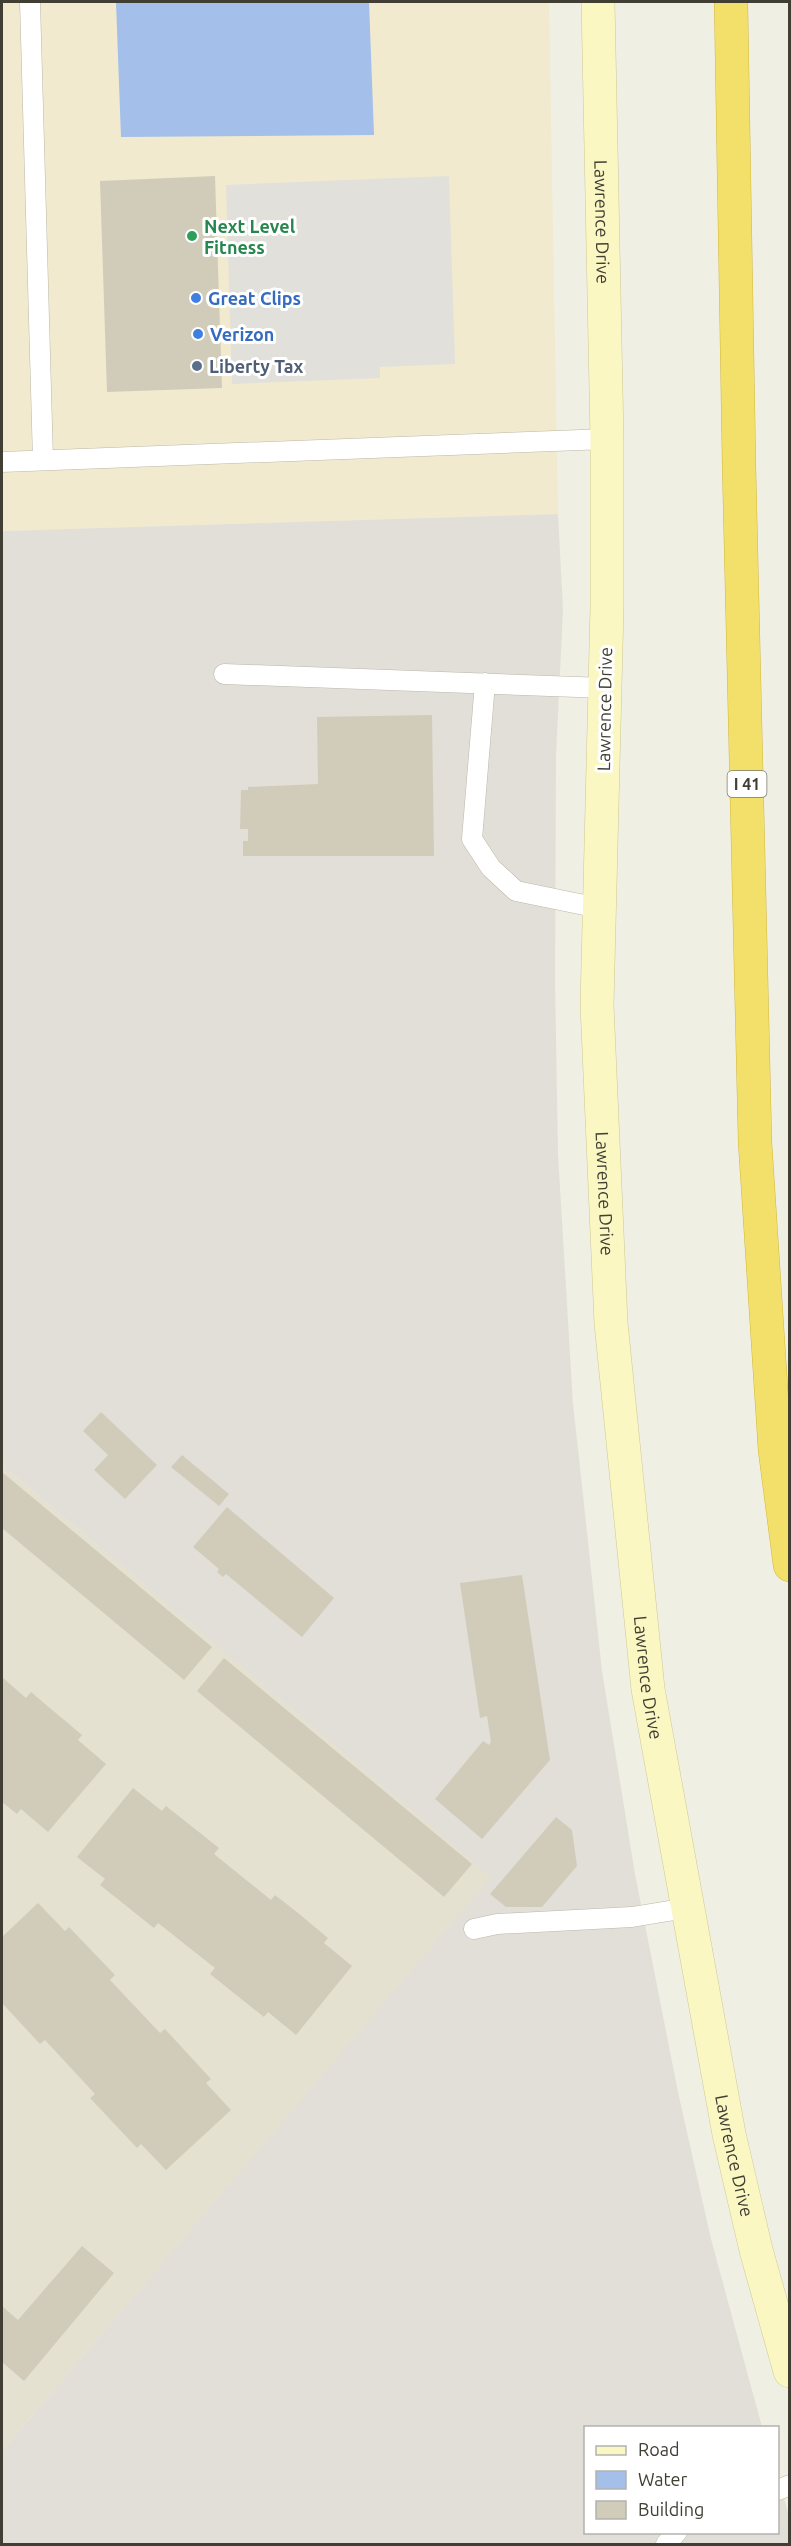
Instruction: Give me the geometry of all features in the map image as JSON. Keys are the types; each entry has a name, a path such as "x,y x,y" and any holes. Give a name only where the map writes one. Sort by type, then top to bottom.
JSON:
{"highway":[{"name":"I 41","path":"731,2 755,1142 775,1450 789,1565"}],"main road":[{"name":"Lawrence Drive","path":"598,2 608,439 605,688 597,1005 611,1323 648,1689 729,2134 756,2250 789,2371"}],"lane":[{"path":"30,2 43,460"},
{"path":"2,462 608,439"},
{"path":"224,674 605,688"},
{"path":"485,683 472,839 491,868 516,891 599,908"},
{"path":"474,1929 497,1924 632,1917 687,1908"}],"shaded area":[{"path":"2,2 549,2 558,514 2,531"},
{"path":"449,176 455,364 380,367 380,378 232,384 226,185"},
{"path":"558,514 563,610 556,756 555,980 558,1154 573,1404 602,1671 635,1874 678,2092 711,2239 762,2426 584,2426 584,2534 779,2534 779,2481 789,2516 789,2544 2,2544 2,2451 491,1877 2,1465 2,531"},
{"path":"2,1465 492,1877 2,2451"}],"water":[{"path":"116,2 369,2 374,135 121,137"}],"building":[{"path":"215,176 222,388 107,392 100,181"},
{"path":"432,715 434,856 243,856 243,841 248,841 248,829 240,829 241,790 248,790 248,787 318,784 317,717"},
{"path":"101,1412 157,1465 125,1499 94,1470 108,1455 83,1431"},
{"path":"182,1455 229,1494 219,1506 171,1467"},
{"path":"2,1472 212,1647 184,1680 2,1528"},
{"path":"227,1507 334,1598 302,1637 226,1574 223,1577 217,1572 219,1569 193,1547"},
{"path":"522,1575 550,1760 482,1839 435,1799 483,1741 489,1745 491,1742 487,1716 480,1718 460,1583"},
{"path":"224,1658 472,1864 444,1897 197,1691"},
{"path":"2,1677 26,1698 31,1692 82,1735 78,1740 106,1764 48,1832 21,1809 17,1814 2,1802"},
{"path":"133,1788 162,1811 166,1806 219,1848 214,1854 271,1900 275,1895 298,1913 328,1938 324,1943 352,1966 296,2035 268,2012 264,2017 210,1974 215,1968 158,1923 154,1928 100,1885 105,1879 77,1857"},
{"path":"556,1817 572,1830 577,1866 542,1907 506,1907 490,1894"},
{"path":"38,1903 65,1931 69,1927 115,1975 110,1980 160,2033 165,2029 211,2079 206,2083 231,2110 166,2170 141,2144 137,2148 90,2098 95,2094 45,2040 40,2044 2,2003 2,1937"},
{"path":"82,2246 114,2273 24,2381 2,2362 2,2306 18,2320"}],"place":[{"name":"Next Level Fitness","path":"192,236"},
{"name":"Great Clips","path":"196,298"},
{"name":"Verizon","path":"198,334"},
{"name":"Liberty Tax","path":"197,366"}]}
